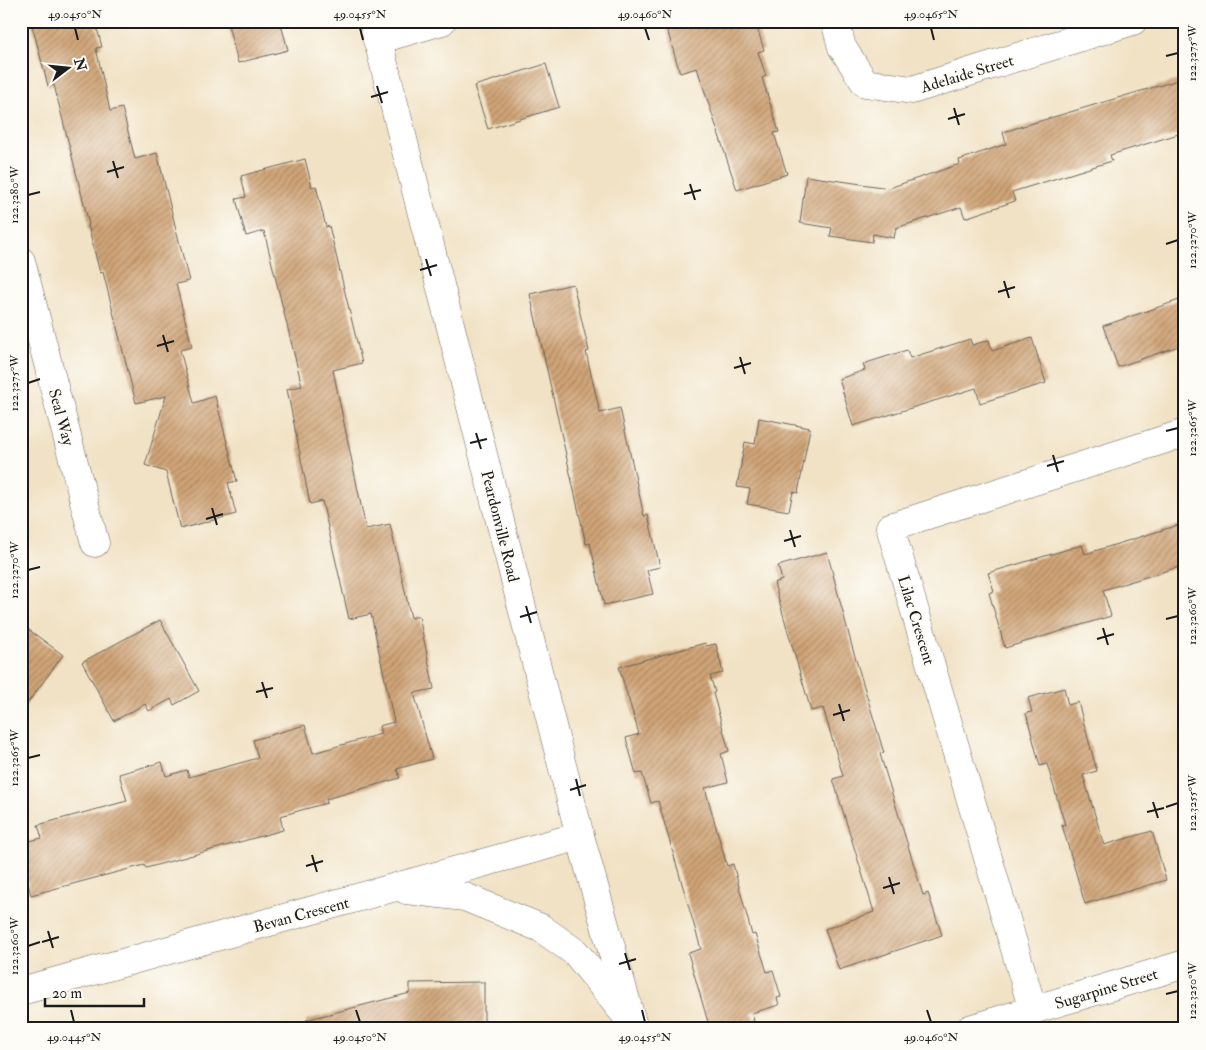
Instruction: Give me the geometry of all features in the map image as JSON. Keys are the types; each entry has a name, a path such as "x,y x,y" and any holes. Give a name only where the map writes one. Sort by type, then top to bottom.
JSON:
{"street":[{"path":"375,31 442,21"},
{"name":"Adelaide Street","path":"834,21 842,47 865,83 912,90 1133,21"},
{"name":"Peardonville Road","path":"375,31 580,836 633,1026"},
{"name":"Seal Way","path":"21,261 95,543"},
{"name":"Lilac Crescent","path":"1033,1010 890,527 1185,433"},
{"name":"Bevan Crescent","path":"21,992 580,836"},
{"path":"394,888 466,897 541,928 576,953 633,1026"},
{"name":"Sugarpine Street","path":"970,1029 1185,964"}],"building":[{"path":"31,21 95,21 102,47 96,48 110,111 122,108 135,159 157,153 189,281 176,284 192,347 180,350 194,403 215,396 237,481 228,483 236,514 180,529 166,472 145,465 166,396 136,403 103,272 100,273 54,85 48,86"},
{"path":"227,21 280,21 288,50 238,63"},
{"path":"680,21 755,21 764,50 758,52 766,76 762,78 779,132 774,133 787,174 737,190 697,68 680,73 666,26"},
{"path":"546,64 559,107 488,129 474,86"},
{"path":"1185,78 1185,132 1110,155 1112,161 1012,192 1015,201 965,218 961,207 896,228 894,238 873,234 872,242 830,236 832,228 800,223 806,176 889,188 960,164 959,160 1006,144 1003,132"},
{"path":"305,159 312,187 316,186 326,227 329,226 362,363 333,370 366,529 390,524 411,618 419,616 434,689 414,693 432,759 397,769 400,778 326,799 327,803 280,816 283,830 146,868 144,865 31,895 21,858 21,843 42,838 38,825 127,801 119,774 162,762 166,776 187,770 189,777 258,758 253,740 305,725 313,753 381,734 379,726 394,722 371,614 349,619 322,501 310,504 287,389 302,386 264,231 246,236 236,199 246,197 241,176"},
{"path":"573,284 589,351 586,352 600,413 620,408 644,516 648,515 660,567 647,570 653,594 604,605 590,543 586,544 530,294"},
{"path":"1185,298 1185,344 1118,367 1103,326"},
{"path":"1032,338 1046,383 980,403 976,388 853,426 839,379 865,370 863,364 907,350 910,358 970,339 972,345 989,340 992,351"},
{"path":"759,418 810,428 798,493 793,492 789,511 747,504 750,489 737,487 745,442 755,444"},
{"path":"1185,523 1185,565 1103,590 1111,616 1005,648 989,593 994,591 988,573 1082,545 1085,554"},
{"path":"827,552 853,650 884,753 880,754 923,895 928,893 942,935 839,970 825,929 874,912 833,779 843,776 823,708 811,711 774,583 782,580 778,566"},
{"path":"160,620 199,691 174,705 171,699 149,711 145,704 114,721 82,662"},
{"path":"21,624 63,655 21,712"},
{"path":"705,643 706,646 716,644 723,673 710,676 729,751 721,754 728,782 705,788 727,866 733,864 752,935 755,934 767,972 773,970 781,997 777,998 779,1005 752,1013 754,1021 727,1029 710,1029 688,953 701,949 658,801 651,803 642,773 636,774 626,738 639,734 619,667"},
{"path":"1064,688 1068,705 1078,702 1097,771 1083,775 1104,845 1152,831 1166,880 1085,904 1062,825 1065,825 1047,764 1040,766 1026,713 1032,712 1028,698"},
{"path":"484,982 484,1029 308,1029 306,1020 410,993 410,983"}]}
